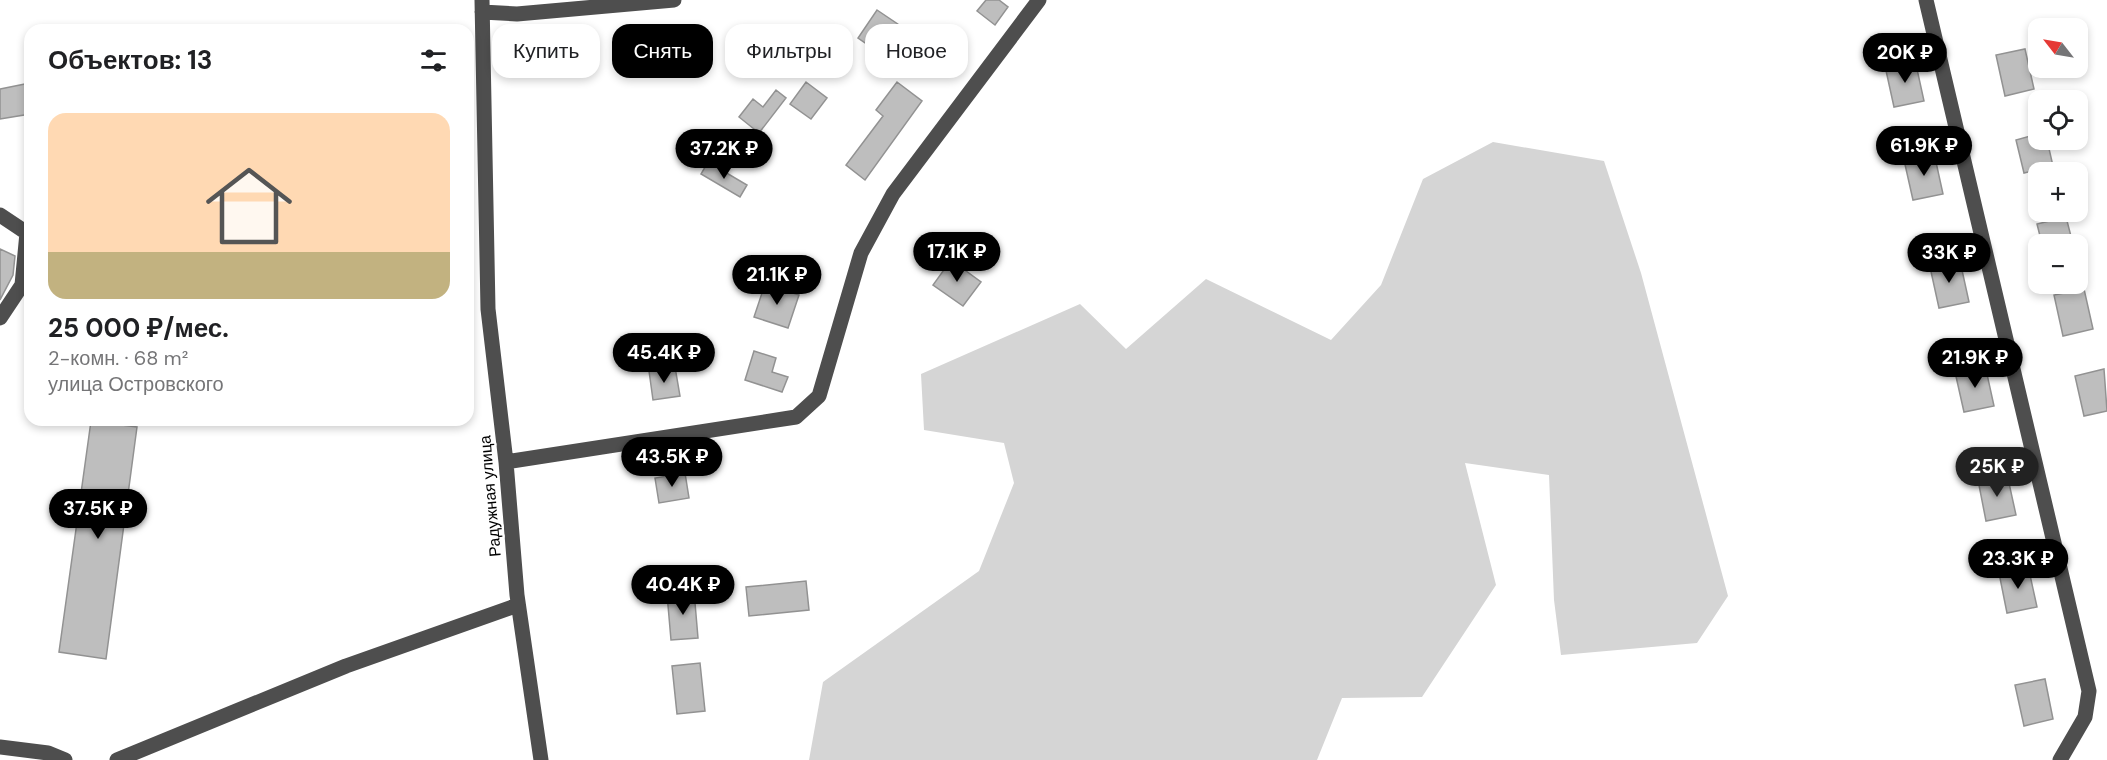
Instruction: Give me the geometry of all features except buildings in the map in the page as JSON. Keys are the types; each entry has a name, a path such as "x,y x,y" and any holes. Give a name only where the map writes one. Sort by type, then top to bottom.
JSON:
{"street":[{"name":"Радужная улица","path":"541,760 518,605 506,462 488,309 482,6 517,14 674,0"},
{"path":"506,462 796,417 819,396 861,253 894,194 1039,0"},
{"path":"1926,0 2089,691 2085,717 2060,760"},
{"path":"0,215 24,230"},
{"path":"0,318 22,285 24,264"},
{"path":"117,760 346,666 518,605"},
{"path":"0,747 48,753 65,760"}],"shaded area":[{"path":"1493,142 1604,161 1641,273 1728,596 1697,643 1561,655 1554,600 1549,475 1465,463 1496,585 1422,697 1342,698 1317,760 809,760 823,682 979,571 1014,483 1004,443 924,430 921,374 1080,304 1126,349 1206,279 1331,340 1381,285 1423,179"}]}
